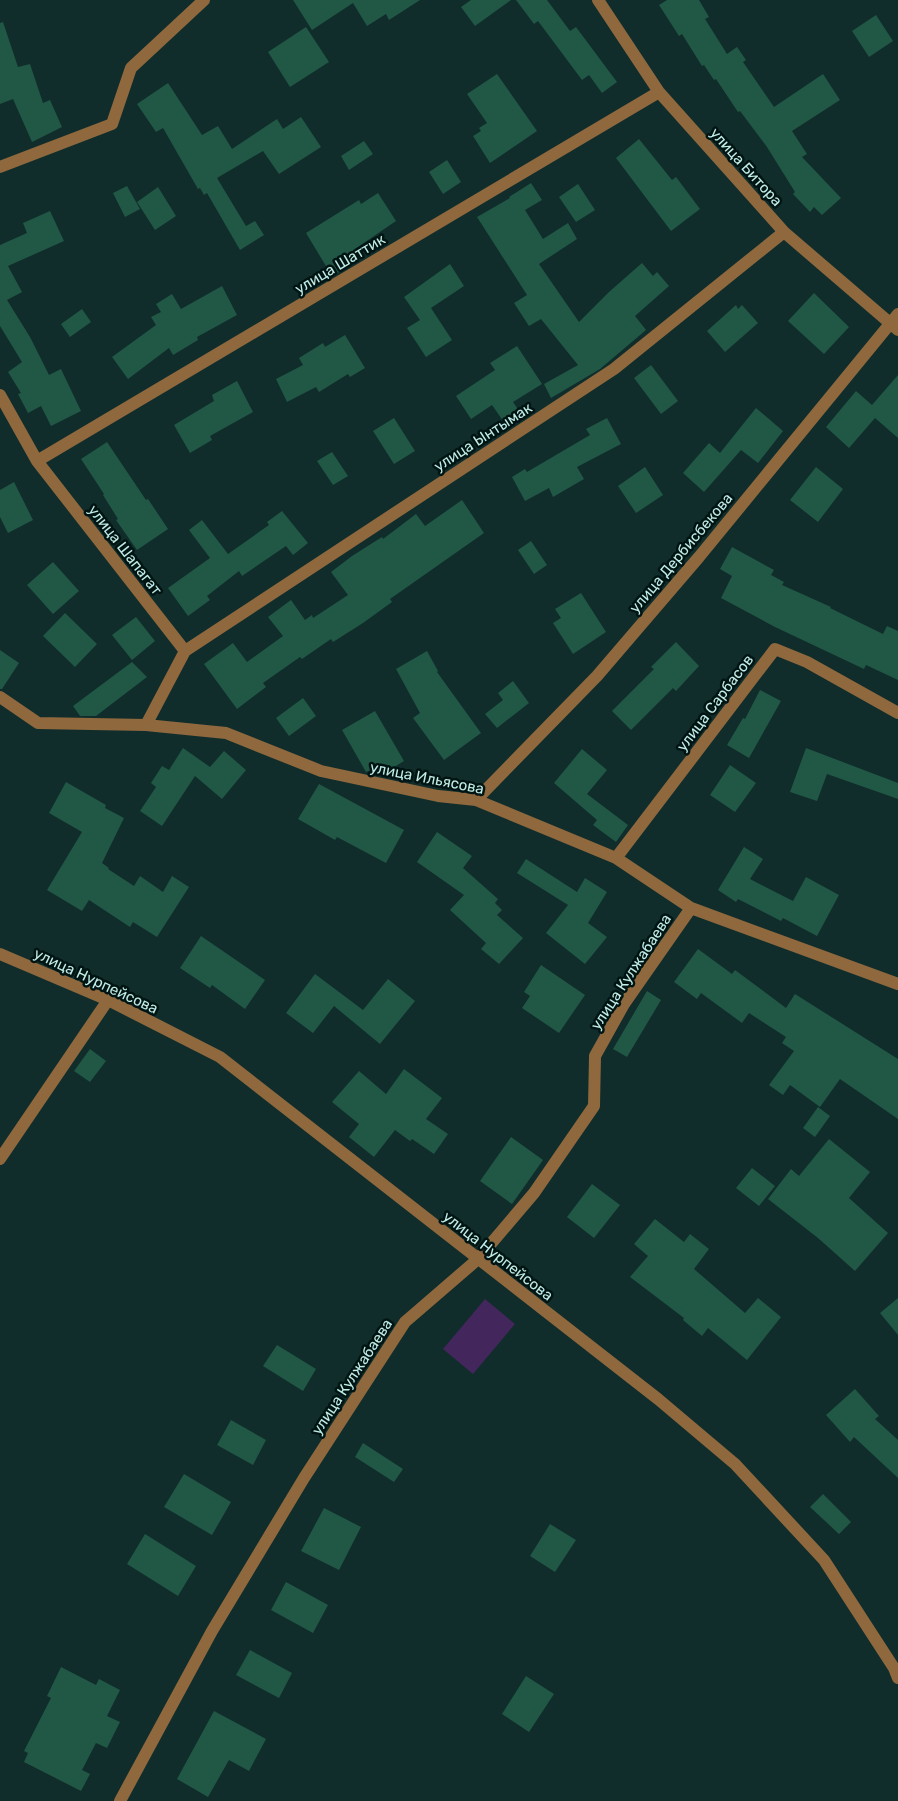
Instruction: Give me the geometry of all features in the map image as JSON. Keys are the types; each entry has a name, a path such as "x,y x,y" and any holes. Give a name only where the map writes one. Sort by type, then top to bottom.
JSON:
{"street":[{"path":"0,167 112,124 131,68 204,0"},
{"name":"улица Битора","path":"598,0 660,92 784,232 896,322"},
{"name":"улица Шаттик","path":"37,461 660,92"},
{"name":"улица Ынтымак","path":"185,651 614,369 784,232"},
{"name":"улица Дербисбекова","path":"476,800 597,676 896,322"},
{"name":"улица Шапагат","path":"0,395 37,461 185,651"},
{"name":"улица Сарбасов","path":"616,858 775,649 807,662 898,713"},
{"path":"146,725 185,651"},
{"name":"улица Ильясова","path":"0,698 38,723 146,725 226,733 321,771 438,796 476,800 616,858 691,908 898,984"},
{"name":"улица Кулжабаева","path":"120,1801 212,1631 304,1478 405,1322 478,1259 534,1193 594,1106 595,1056 624,1004 691,908"},
{"name":"улица Нурпейсова","path":"0,954 108,1000 220,1057 658,1399 735,1464 824,1560 894,1668 898,1678"},
{"path":"0,1160 108,1000"}],"shaded area":[{"path":"485,1299 515,1324 473,1374 443,1349"}],"building":[{"path":"293,0 420,0 389,20 386,14 367,26 353,3 312,30"},
{"path":"471,0 511,0 475,26 461,7"},
{"path":"516,0 547,0 570,31 576,27 617,82 602,93 589,75 582,80 538,21 534,24"},
{"path":"667,0 699,0 709,17 705,19 727,54 737,47 746,60 743,62 774,107 823,74 840,100 792,131 807,154 802,157 841,198 822,215 814,207 810,212 793,194 795,192 767,147 740,111 738,112 716,79 714,80 704,65 702,66 682,34 679,36 659,5"},
{"path":"876,15 893,41 869,57 852,31"},
{"path":"3,22 18,67 30,64 43,103 50,100 62,127 32,142 13,99 0,104 0,23"},
{"path":"306,27 329,62 290,87 268,52"},
{"path":"497,74 537,131 490,163 473,136 487,123 467,94"},
{"path":"168,83 202,135 218,126 232,149 277,119 283,129 301,117 321,147 279,174 263,151 217,178 246,226 255,221 264,235 240,250 207,193 204,195 200,188 198,189 163,128 156,132 137,104"},
{"path":"639,139 672,180 676,177 700,209 671,231 616,158"},
{"path":"364,141 373,154 349,170 341,156"},
{"path":"447,160 461,182 443,194 429,172"},
{"path":"531,183 542,200 525,210 543,239 568,223 577,239 539,264 579,322 642,263 653,276 657,272 669,286 635,316 646,330 600,369 551,398 544,384 578,365 541,319 529,326 514,303 527,295 477,217"},
{"path":"578,184 595,210 576,222 559,197"},
{"path":"127,186 140,209 125,217 113,193"},
{"path":"158,187 176,216 155,230 137,202"},
{"path":"378,193 396,221 355,249 361,259 332,276 306,233 359,200 361,204"},
{"path":"50,211 64,241 8,266 22,292 7,300 30,337 49,375 61,369 81,411 51,426 41,406 28,413 18,394 21,393 8,372 22,362 0,326 0,245 27,233 23,223"},
{"path":"450,264 464,286 431,308 452,340 426,357 407,328 420,320 404,297"},
{"path":"222,286 237,315 197,337 198,340 173,355 169,348 128,379 112,357 156,325 151,317 161,312 156,304 172,294 181,309"},
{"path":"814,293 849,327 824,354 788,321"},
{"path":"736,305 738,309 742,305 758,323 725,352 707,331"},
{"path":"82,309 91,322 70,337 61,324"},
{"path":"345,335 365,368 350,377 348,374 319,392 316,387 287,402 276,379 303,365 299,358 323,343 325,347"},
{"path":"517,346 542,384 513,402 521,414 506,425 492,405 471,419 456,396 495,370 490,363"},
{"path":"651,365 678,401 661,414 634,378"},
{"path":"898,375 898,438 875,418 849,448 826,427 856,391 872,405"},
{"path":"237,381 253,412 210,436 212,440 190,453 174,425 214,401 212,395"},
{"path":"756,408 783,431 758,463 741,450 704,492 683,473 709,443 720,453"},
{"path":"394,418 415,451 394,464 373,431"},
{"path":"607,418 621,444 577,467 584,479 553,497 549,488 525,501 512,477 525,469 527,472 590,435 586,429"},
{"path":"107,442 168,529 137,550 116,520 118,519 104,494 81,459"},
{"path":"332,452 348,476 333,485 317,461"},
{"path":"645,467 663,495 636,513 618,486"},
{"path":"816,467 843,489 818,522 790,500"},
{"path":"14,482 33,520 8,533 0,517 0,490"},
{"path":"462,500 484,533 390,599 392,602 363,623 333,642 331,639 302,659 300,657 263,683 266,687 237,709 204,664 233,643 247,662 283,636 268,617 291,600 305,620 312,615 313,618 348,595 331,572 352,556 382,537 383,539 416,514 425,526"},
{"path":"282,511 308,543 293,555 286,546 242,576 239,571 207,596 210,600 188,616 168,588 210,558 189,530 202,520 228,554 269,525 267,522"},
{"path":"531,541 547,565 534,574 518,550"},
{"path":"732,547 774,570 771,575 784,582 782,585 883,634 887,626 898,631 898,680 866,665 864,669 775,627 721,598 732,576 720,569"},
{"path":"53,562 79,591 53,614 27,585"},
{"path":"581,593 606,632 573,654 553,623 561,618 555,609"},
{"path":"65,613 97,644 75,667 43,636"},
{"path":"136,617 155,641 132,660 112,635"},
{"path":"676,642 699,666 676,691 673,688 631,730 612,711 654,669 651,667"},
{"path":"0,650 19,663 2,689 0,689"},
{"path":"427,651 437,672 481,733 444,760 413,718 420,713 396,669"},
{"path":"132,662 147,677 96,716 80,716 73,706"},
{"path":"513,681 529,703 497,728 485,714 503,700 498,693"},
{"path":"760,690 781,701 749,758 727,745 743,718 745,719"},
{"path":"303,698 316,716 289,736 276,718"},
{"path":"375,711 404,761 383,774 378,767 366,772 342,730"},
{"path":"183,748 210,767 224,751 246,770 222,799 195,776 162,826 140,811 156,787 151,783 162,766 169,770"},
{"path":"806,748 898,783 898,799 827,774 817,801 790,792"},
{"path":"582,749 607,770 587,794 628,825 616,842 593,825 597,820 554,783"},
{"path":"730,765 756,783 735,812 710,795"},
{"path":"66,782 124,818 102,863 108,869 134,886 140,876 163,892 172,876 189,887 157,937 133,922 130,927 89,900 82,911 47,890 82,832 49,813"},
{"path":"319,784 404,830 386,863 337,837 335,840 298,819"},
{"path":"437,832 472,856 463,868 498,899 495,903 502,910 497,915 523,938 499,964 481,949 486,943 450,910 464,895 417,862"},
{"path":"744,847 763,859 750,879 793,901 806,877 839,895 817,936 783,918 781,921 738,899 736,902 718,890"},
{"path":"526,859 577,892 585,878 607,892 588,923 607,937 585,964 546,933 568,905 517,873"},
{"path":"201,936 265,980 245,1009 212,985 210,988 180,968"},
{"path":"698,949 732,974 735,970 786,1008 795,994 898,1059 898,1119 840,1079 820,1107 790,1085 783,1095 769,1085 794,1051 782,1043 786,1037 749,1013 742,1023 701,993 697,999 674,982"},
{"path":"541,965 585,995 559,1033 522,1008 530,996 524,992"},
{"path":"315,974 363,1010 388,979 415,1001 380,1044 334,1006 313,1033 286,1013"},
{"path":"647,991 661,1000 627,1057 613,1049"},
{"path":"90,1049 106,1061 90,1082 74,1071"},
{"path":"404,1069 442,1098 426,1119 448,1134 434,1154 395,1130 374,1157 349,1137 359,1124 332,1102 359,1071 386,1094"},
{"path":"818,1107 830,1116 815,1137 803,1128"},
{"path":"511,1137 543,1160 512,1204 480,1181"},
{"path":"829,1139 870,1172 849,1198 888,1233 855,1271 818,1238 768,1199 791,1169 799,1176"},
{"path":"752,1168 775,1186 759,1206 736,1188"},
{"path":"592,1184 620,1205 594,1238 567,1217"},
{"path":"655,1219 684,1242 690,1234 709,1249 694,1269 745,1313 758,1298 781,1317 747,1360 708,1328 702,1336 683,1320 684,1318 630,1277 648,1256 634,1244"},
{"path":"898,1298 898,1335 880,1313"},
{"path":"277,1345 316,1369 303,1391 263,1366"},
{"path":"855,1389 879,1416 875,1419 898,1440 898,1478 854,1437 850,1442 826,1415"},
{"path":"231,1420 266,1440 253,1465 217,1445"},
{"path":"363,1443 403,1469 394,1482 355,1457"},
{"path":"184,1474 231,1502 212,1535 164,1507"},
{"path":"823,1494 851,1522 839,1534 810,1507"},
{"path":"324,1508 361,1527 339,1570 301,1551"},
{"path":"550,1524 576,1540 555,1572 530,1556"},
{"path":"145,1534 196,1566 178,1596 127,1564"},
{"path":"286,1582 328,1605 313,1633 271,1610"},
{"path":"250,1650 292,1673 279,1698 236,1675"},
{"path":"61,1667 96,1685 99,1679 120,1690 107,1716 120,1722 107,1748 96,1743 82,1770 90,1774 81,1791 24,1762 28,1753 24,1751 51,1698 47,1696"},
{"path":"526,1676 554,1694 529,1732 502,1714"},
{"path":"214,1711 266,1739 249,1771 229,1760 208,1797 177,1779"}]}
